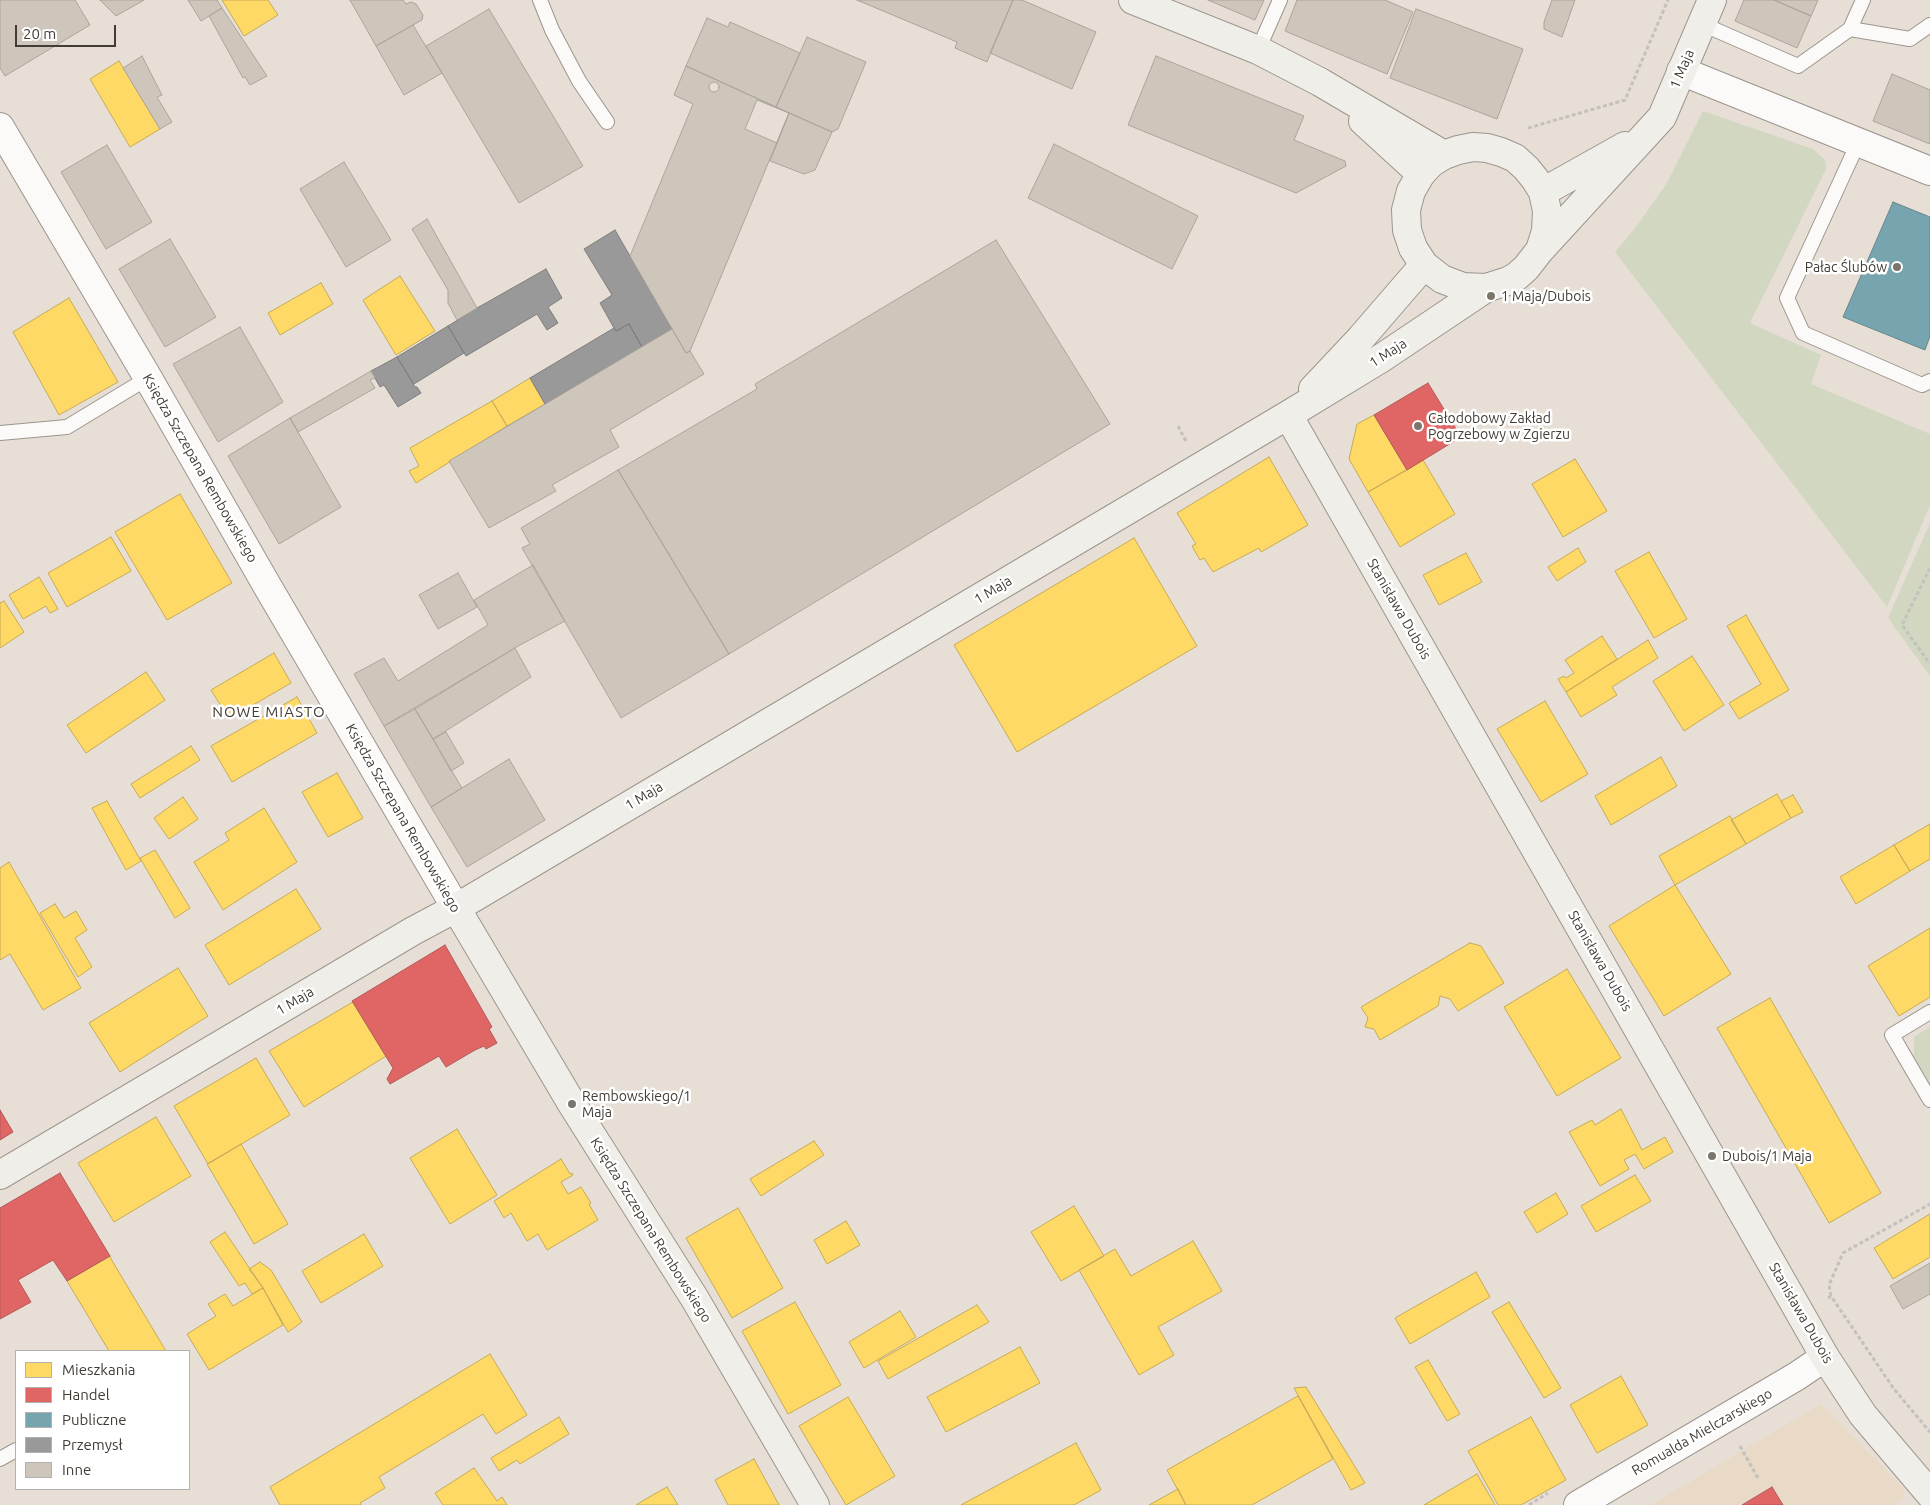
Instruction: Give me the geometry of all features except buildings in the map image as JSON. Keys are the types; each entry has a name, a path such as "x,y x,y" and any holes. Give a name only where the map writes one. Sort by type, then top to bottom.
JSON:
{"street":[{"path":"1133,0 1258,50 1320,82 1444,155"},
{"name":"1 Maja","path":"1540,250 1662,117 1707,12"},
{"path":"1681,71 1930,171"},
{"path":"1320,82 1421,174"},
{"name":"Księdza Szczepana Rembowskiego","path":"0,127 456,908 572,1104 696,1299 815,1505"},
{"name":"1 Maja","path":"1543,192 1646,134"},
{"path":"1472,147 1487,148 1501,152 1515,158 1526,168 1536,179 1543,192 1547,211 1546,231 1540,250 1530,264 1508,282 1486,288 1463,287 1442,279 1424,265 1412,248 1407,230 1406,210 1411,191 1421,174 1431,163 1444,155 1472,147"},
{"name":"1 Maja","path":"1288,415 1361,338 1424,265"},
{"name":"1 Maja","path":"0,1175 405,936 456,908 1288,415 1380,359 1486,288"},
{"name":"Stanisława Dubois","path":"1288,415 1825,1357 1863,1415 1930,1494"},
{"name":"Romualda Mielczarskiego","path":"1578,1505 1797,1376 1825,1357"}],"lane":[{"path":"540,0 552,30 606,122"},
{"path":"1258,50 1280,0"},
{"path":"1707,12 1798,66 1850,29 1863,0"},
{"path":"1850,29 1910,39 1930,25"},
{"path":"1858,143 1787,298 1803,333 1922,385 1930,381"},
{"path":"0,433 67,427 148,378"},
{"path":"1930,1012 1892,1035 1930,1100"},
{"path":"0,1459 15,1451"}],"path":[{"path":"1520,130 1625,100 1668,0"},
{"path":"1930,568 1902,625 1930,664"},
{"path":"1831,1296 1829,1285 1843,1253 1930,1204"},
{"path":"1736,1438 1759,1480"}],"shaded area":[{"path":"1821,1404 1904,1489 1903,1500 1895,1505 1651,1505"}],"green space":[{"path":"1703,111 1813,149 1825,160 1826,169 1750,323 1821,355 1811,384 1930,434 1930,505 1887,607 1615,252 1636,227 1667,183"},
{"path":"1930,523 1930,676 1888,618"},
{"path":"1930,1027 1930,1089 1914,1064 1914,1037"}],"place":[{"name":"Pałac Ślubów","path":"1897,267"},
{"name":"1 Maja/Dubois","path":"1491,296"},
{"name":"Całodobowy Zakład Pogrzebowy w Zgierzu","path":"1418,426"},
{"name":"Rembowskiego/1 Maja","path":"572,1104"},
{"name":"Dubois/1 Maja","path":"1712,1156"}],"district":[{"name":"NOWE MIASTO","path":"269,712"}]}
